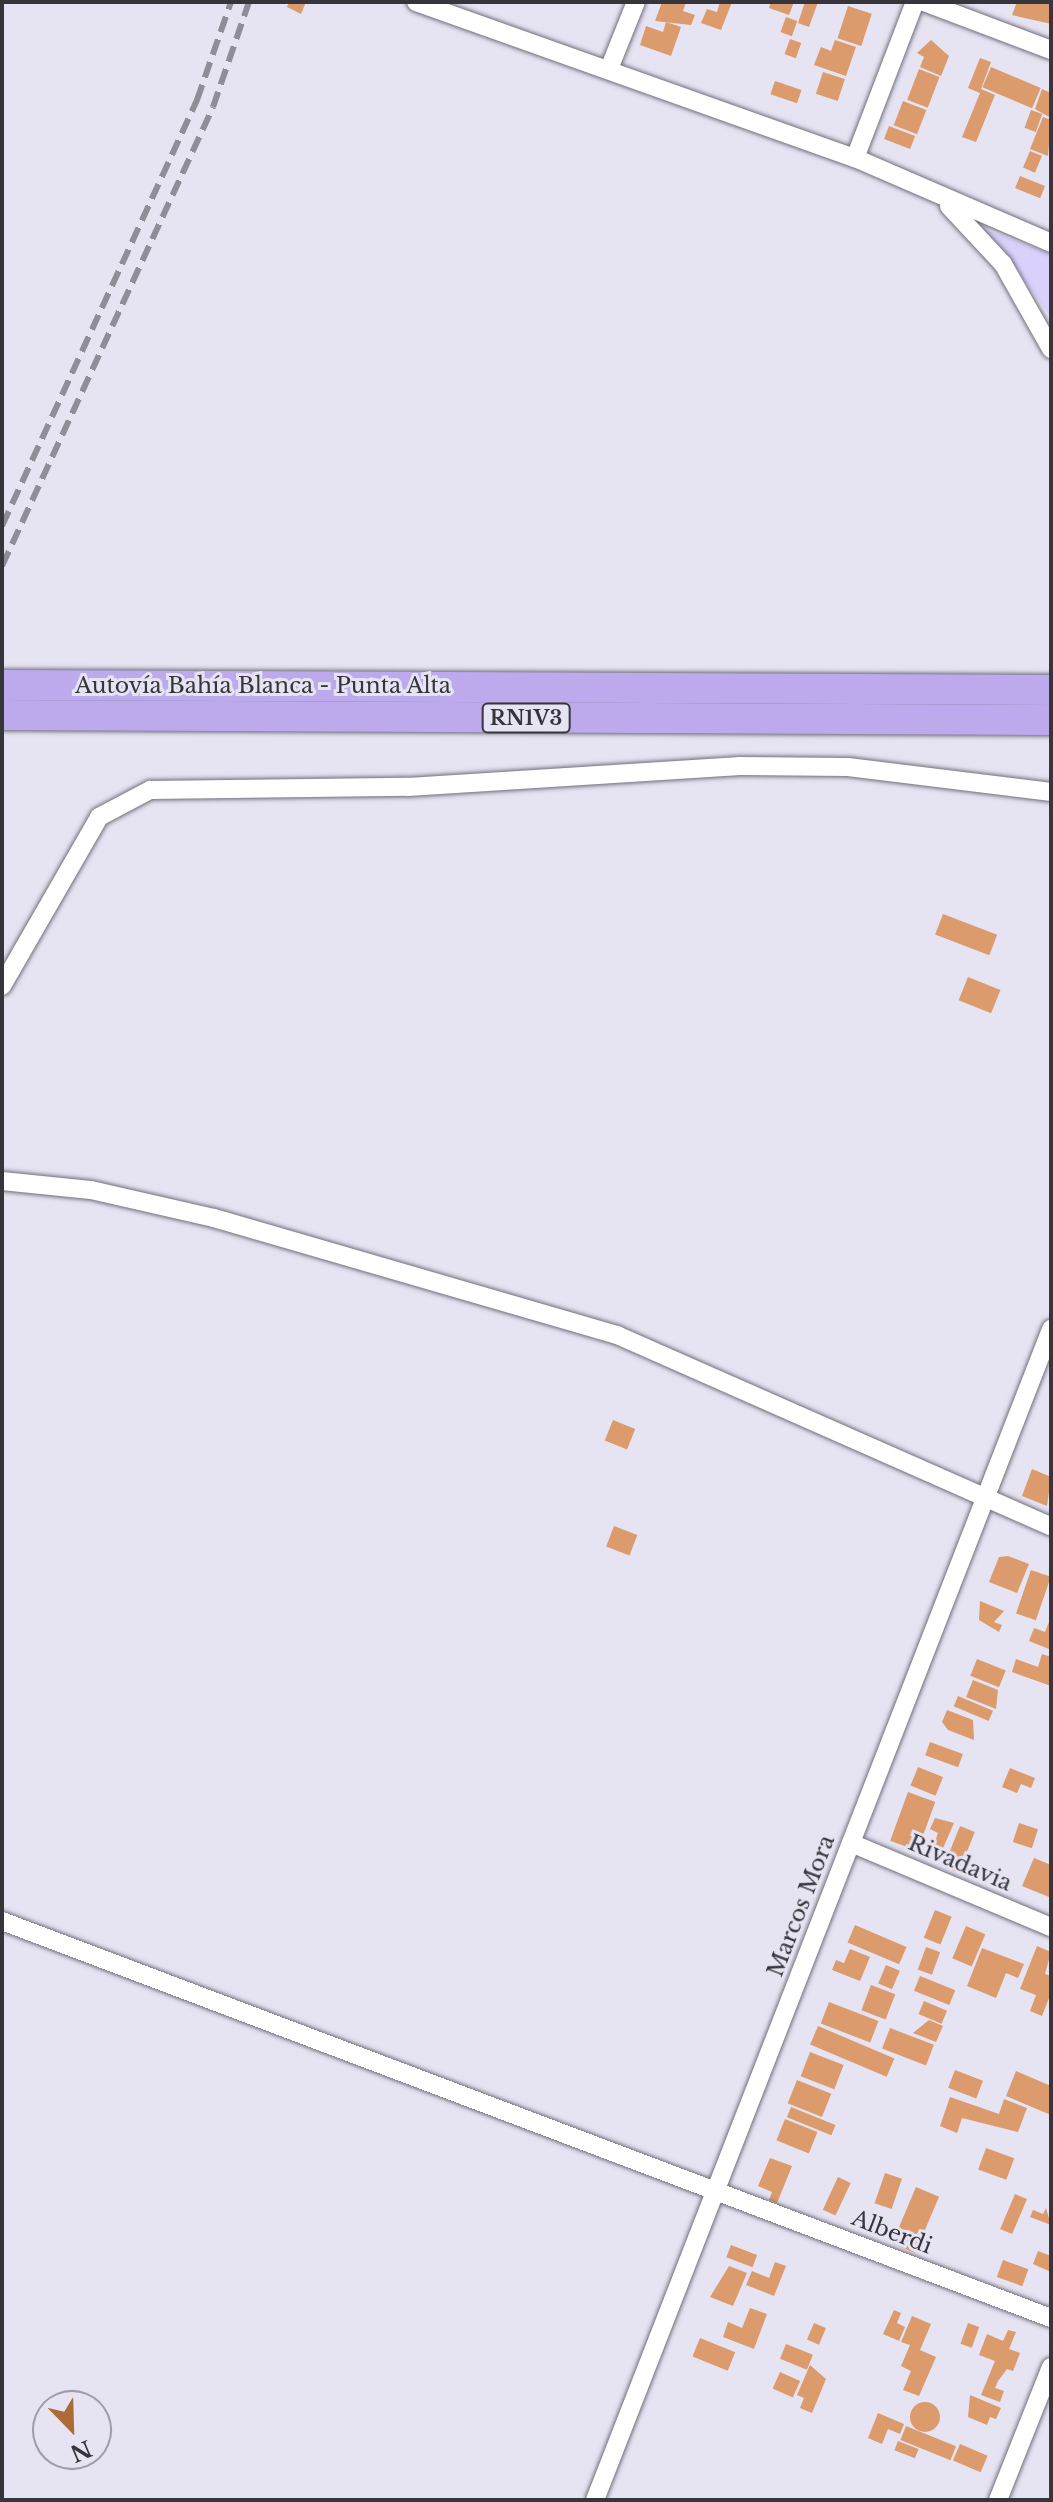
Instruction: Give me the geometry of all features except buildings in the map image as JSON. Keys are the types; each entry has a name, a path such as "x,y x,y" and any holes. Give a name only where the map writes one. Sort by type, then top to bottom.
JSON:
{"main road":[{"name":"Autovía Bahía Blanca - Punta Alta","path":"6,685 1051,690"},
{"name":"Autovía Bahía Blanca - Punta Alta","path":"2,715 1051,720"}],"street":[{"path":"416,2 855,158 946,203 1051,243"},
{"path":"609,69 636,2"},
{"path":"855,158 915,2"},
{"path":"924,2 1051,50"},
{"path":"946,203 1003,264 1051,349"},
{"path":"2,986 99,817 150,790 408,787 770,766 848,767 1051,792"},
{"path":"2,1181 91,1190 214,1218 617,1335 1051,1526"},
{"name":"Marcos Mora","path":"595,2500 1051,1329"},
{"name":"Rivadavia","path":"851,1843 1051,1927"},
{"name":"Alberdi","path":"2,1921 1051,2318"},
{"path":"998,2500 1051,2367"}],"shaded area":[{"path":"982,228 1051,254 1051,317 1003,251"}],"railway":[{"path":"2,526 197,100 231,2"},
{"path":"2,566 213,107 249,2"}]}
